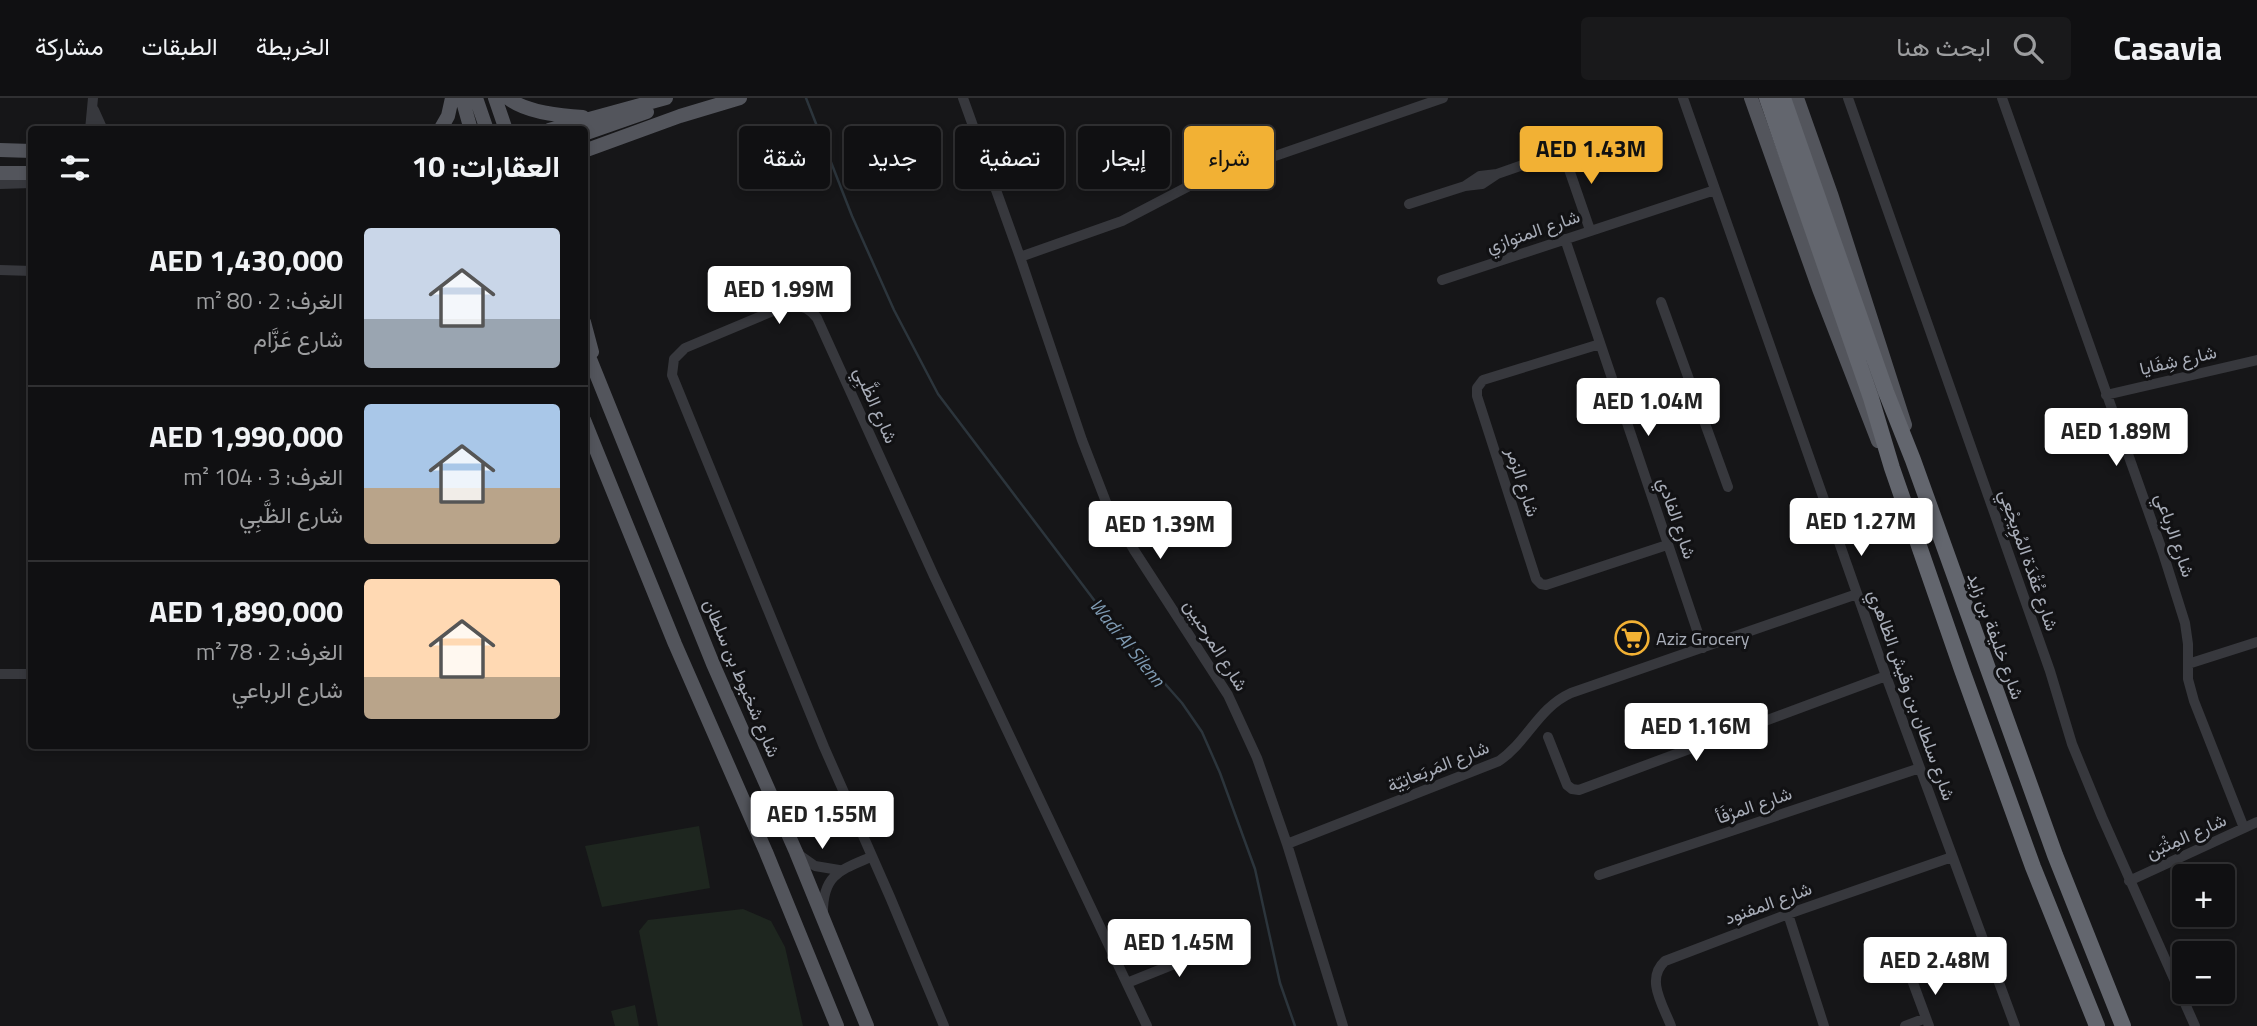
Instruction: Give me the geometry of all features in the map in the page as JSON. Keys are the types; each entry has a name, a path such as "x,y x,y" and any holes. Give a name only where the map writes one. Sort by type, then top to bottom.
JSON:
{"highway":[{"path":"1767,98 1871,398 1892,468 2033,867 2097,1026"},
{"name":"شارع خليفة بن زايد","path":"1783,98 1877,367 2055,855 2123,1026"}],"main road":[{"path":"443,126 449,116 452,98"},
{"path":"461,98 470,126"},
{"path":"476,98 485,126"},
{"path":"495,98 505,126"},
{"path":"508,98 520,105 548,113 595,118"},
{"path":"564,126 667,98"},
{"path":"588,133 649,111 667,98"},
{"path":"1751,98 1864,409 1892,468"},
{"path":"1797,98 1901,410 1913,460"},
{"path":"588,150 680,116 738,99"},
{"path":"0,150 28,151"},
{"path":"0,173 28,173"},
{"path":"588,341 594,370"},
{"name":"شارع شخبوط بن سلطان","path":"588,354 713,664 796,852 867,1026"},
{"path":"588,363 594,370"},
{"path":"588,430 683,664 766,852 838,1026"}],"street":[{"name":"شارع المرحبين","path":"963,98 1106,502 1228,695 1257,758 1287,844 1343,1026"},
{"path":"1020,257 1122,221 1191,185 1443,98"},
{"name":"شارع سلطان بن وقيش الظاهري","path":"1683,98 1886,676 2015,1026"},
{"name":"شارع عُقْدَة المُوِيجْعِي","path":"1848,98 2050,671 2072,744 2129,881 2195,1026"},
{"name":"شارع الرباعي","path":"2002,98 2182,612 2187,634 2188,679 2194,701 2244,828"},
{"path":"90,126 93,103"},
{"path":"93,103 102,126"},
{"path":"1409,204 1465,186 1482,184 1497,174 1603,137"},
{"path":"1563,152 1590,230"},
{"path":"0,184 28,183"},
{"name":"شارع المتوازي","path":"1442,279 1715,190"},
{"name":"شارع الفادي","path":"1565,239 1703,648"},
{"path":"0,270 28,271"},
{"path":"1661,302 1728,487"},
{"name":"شارع الظَّبِي","path":"944,1026 871,857 672,375 674,359 685,348 793,304 807,308 817,318 934,576 1147,1026"},
{"name":"شارع الزمر","path":"1600,344 1483,380 1477,388 1477,396 1536,579 1546,585 1667,545"},
{"name":"شارع شِفَايا","path":"2106,395 2257,360"},
{"path":"1621,407 1691,385"},
{"name":"شارع المَربَعانِيّة","path":"1287,844 1486,768 1511,753 1548,707 1563,697 1857,594"},
{"path":"2188,664 2257,642"},
{"path":"0,674 28,674"},
{"path":"1548,737 1567,785 1579,790 1886,676"},
{"name":"شارع المرْفَأ","path":"1599,876 1920,768"},
{"name":"شارع المِثْبَن","path":"2129,881 2257,822"},
{"path":"796,852 815,866 839,870"},
{"path":"822,917 825,892 830,881 839,870 871,857"},
{"name":"شارع المفنود","path":"1671,1026 1655,982 1656,972 1661,964 1788,914 1952,857"},
{"path":"1788,914 1824,1026"},
{"path":"1127,983 1219,946"},
{"path":"1905,1026 1928,1022 1912,980"}],"shaded area":[{"path":"699,826 710,888 602,907 585,846"},
{"path":"743,909 771,921 785,947 803,1026 658,1026 639,931 648,920"},
{"path":"635,1005 639,1026 615,1026 611,1011"}],"waterway":[{"name":"Wadi Al Silenn","path":"806,98 852,216 894,310 938,394 1113,625 1182,703 1202,732 1255,869 1280,983 1295,1026"}],"place":[{"name":"Aziz Grocery","path":"1632,638"}]}
